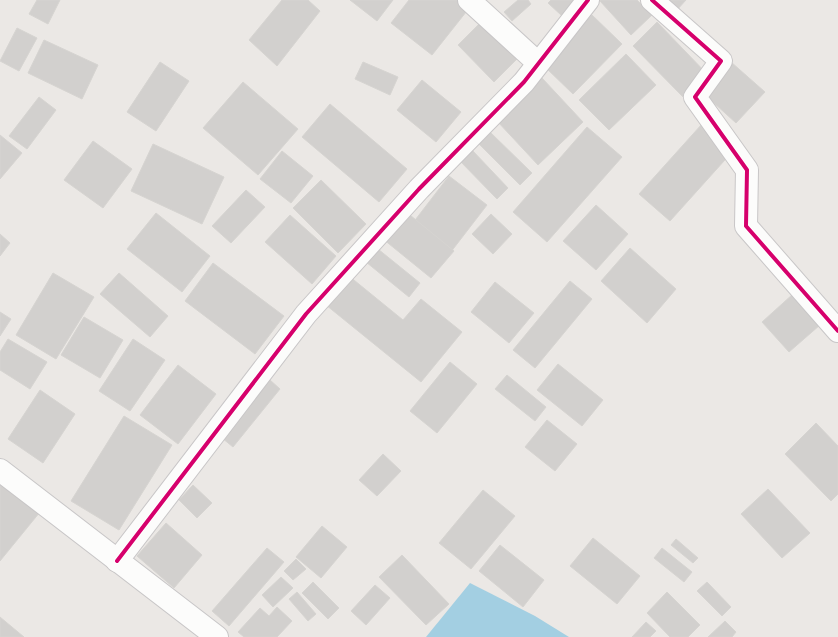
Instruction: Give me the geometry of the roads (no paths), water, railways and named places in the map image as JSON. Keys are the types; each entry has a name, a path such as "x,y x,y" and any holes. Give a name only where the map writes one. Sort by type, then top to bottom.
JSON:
{"street":[{"path":"469,0 538,64"},
{"path":"118,561 306,314 418,189 524,82 588,0"},
{"path":"652,0 721,60 695,97 747,170 746,226 838,331"},
{"path":"0,470 217,637"}],"water":[{"path":"470,583 535,616 569,637 426,637"}]}
